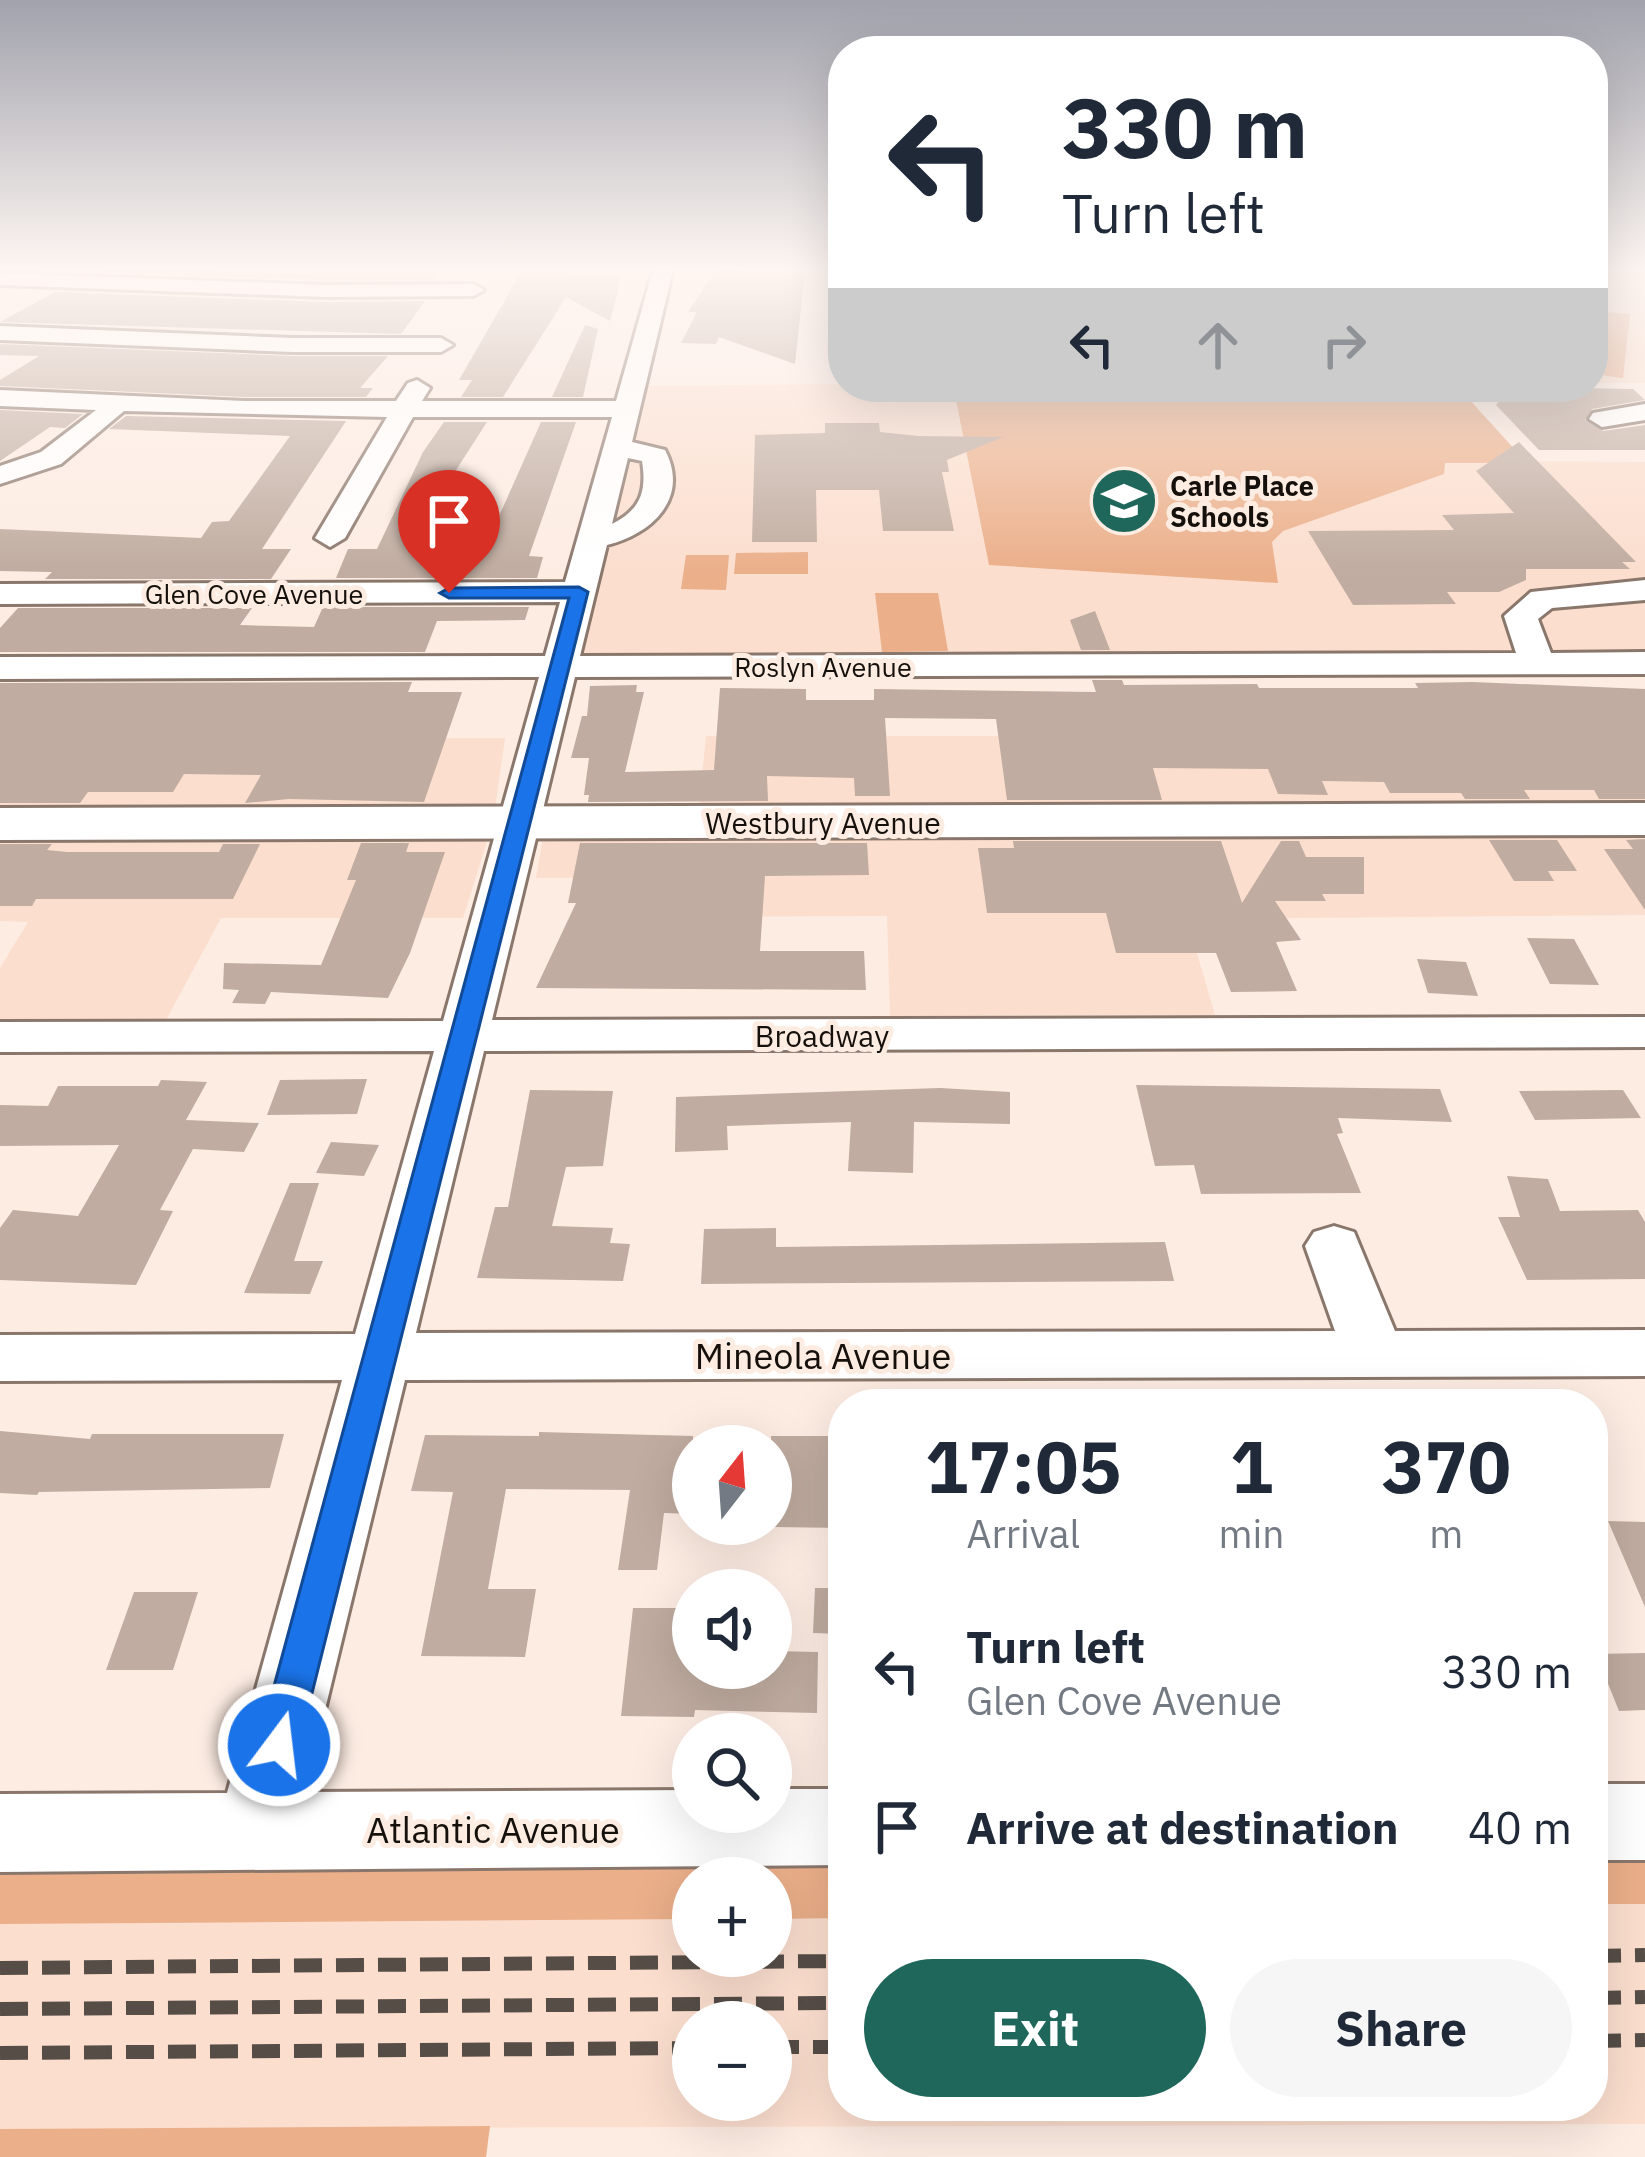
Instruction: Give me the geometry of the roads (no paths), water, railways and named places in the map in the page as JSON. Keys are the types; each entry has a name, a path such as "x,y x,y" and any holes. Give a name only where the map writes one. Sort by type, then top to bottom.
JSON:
{"main road":[{"name":"Westbury Avenue","path":"0,824 1645,819"}],"street":[{"path":"330,538 426,371"},
{"path":"256,1831 637,371"},
{"path":"0,398 404,409 622,428"},
{"path":"0,475 30,469 65,453 117,404"},
{"path":"1602,419 1645,412"},
{"path":"1539,663 1524,636 1521,616 1543,599 1645,590"},
{"name":"Glen Cove Avenue","path":"0,594 579,592"},
{"name":"Roslyn Avenue","path":"0,668 1645,663"},
{"name":"Broadway","path":"0,1037 1645,1032"},
{"path":"1334,1246 1373,1353"},
{"name":"Mineola Avenue","path":"0,1358 1645,1353"},
{"path":"1608,1822 1645,1822"},
{"name":"Atlantic Avenue","path":"0,1833 828,1827"}],"railway":[{"path":"1608,1956 1645,1955"},
{"path":"0,1968 828,1961"},
{"path":"1608,1998 1645,1997"},
{"path":"0,2009 828,2003"},
{"path":"1608,2041 1645,2040"},
{"path":"792,2047 828,2047"},
{"path":"0,2053 672,2048"}],"place":[{"name":"Carle Place Schools","path":"1124,501"}]}
